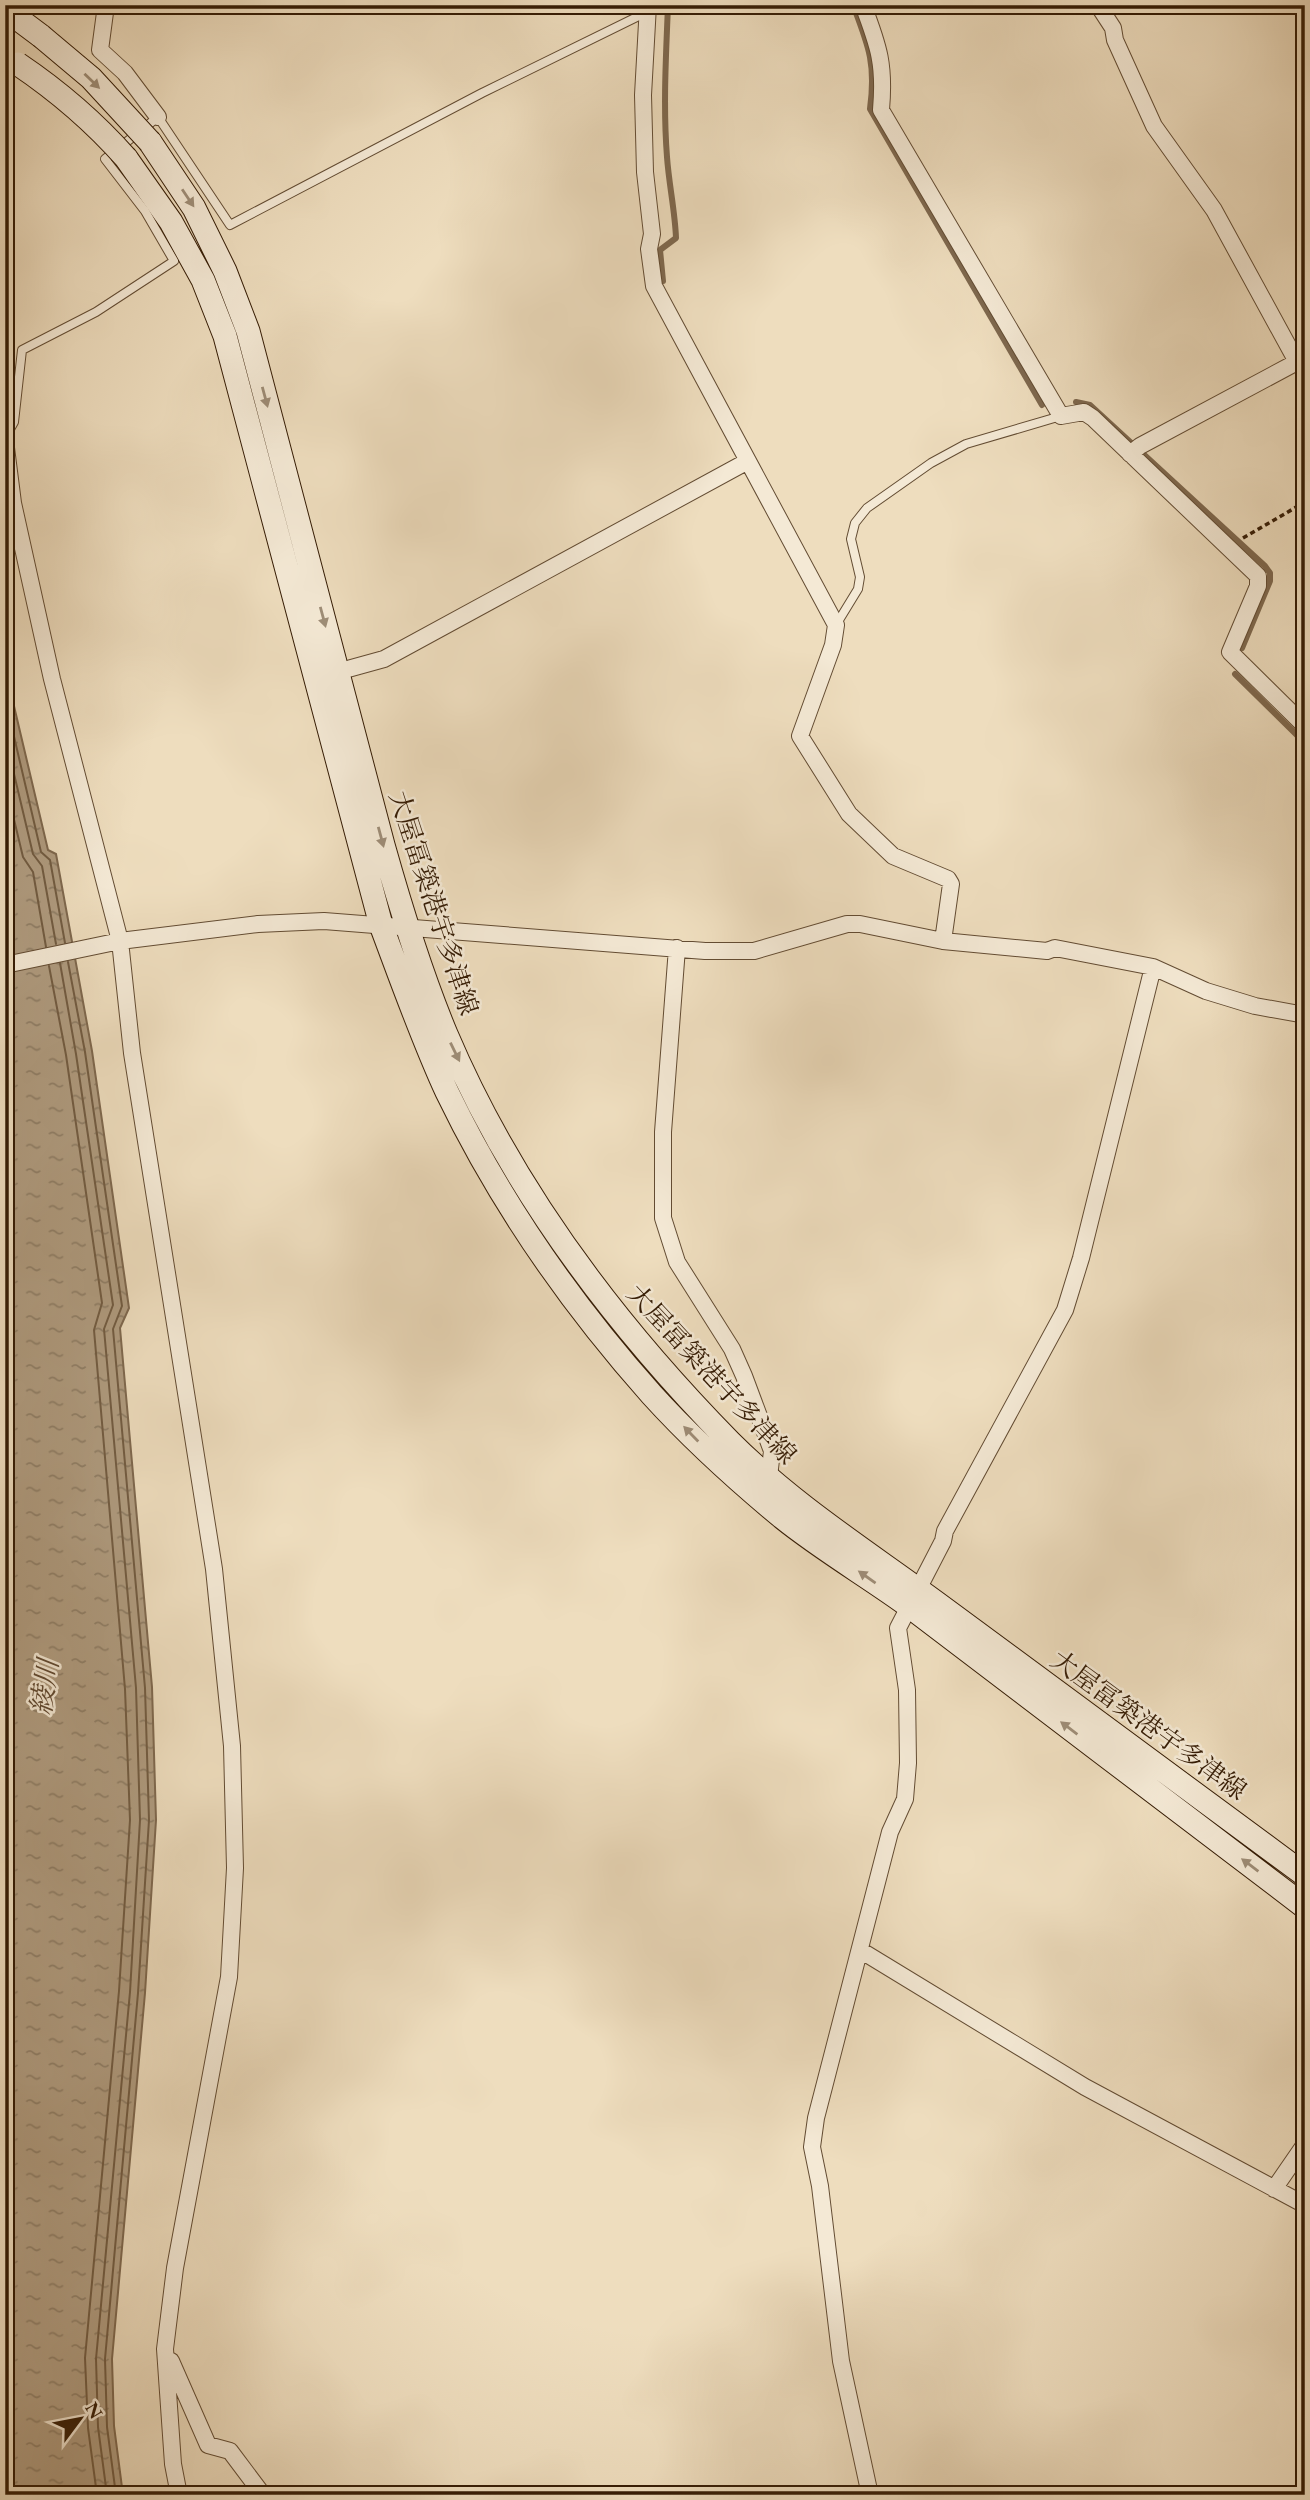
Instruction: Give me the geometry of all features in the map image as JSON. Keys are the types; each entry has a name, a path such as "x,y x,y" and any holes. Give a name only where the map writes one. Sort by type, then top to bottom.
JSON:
{"main road":[{"name":"大屋冨築港宇多津線","path":"5,7 91,78 150,142 194,208 225,271 248,331 407,926 447,1037 467,1078 509,1157 559,1237 614,1313 672,1380 732,1443 798,1504 1305,1907"},
{"name":"大屋冨築港宇多津線","path":"12,60 102,130 172,222 203,280 225,336 381,925 438,1070 490,1174 539,1252 594,1326 653,1396 716,1460 785,1519 913,1597 1305,1875"}],"street":[{"path":"106,5 100,50 125,73 158,117"},
{"path":"863,5 878,43 884,77 881,110 1061,416 1084,412 1135,450 1258,576 1258,586 1230,652 1305,726"},
{"path":"1098,5 1113,28 1115,40 1154,126 1214,210 1297,362 1135,450"},
{"path":"647,9 643,95 645,172 652,234 649,249 654,286 836,625 833,645 800,736 849,814 893,856 948,879 951,884 943,941"},
{"path":"5,439 13,503 112,943 132,1053 214,1569 232,1746 235,1868 229,1977 175,2268 166,2349 173,2464 179,2495"},
{"path":"337,672 384,659 748,461"},
{"path":"5,965 112,943 258,924 324,920 705,951 754,951 847,924 860,924 943,941 1047,951 1055,948 1153,967 1206,991 1255,1006 1305,1015"},
{"path":"677,948 663,1132 663,1218 677,1262 732,1349 744,1376 772,1451 769,1477"},
{"path":"870,2495 841,2361 813,2147 816,2118 890,1832 905,1799 908,1763 907,1690 897,1634 943,1541 944,1531 1065,1310 1081,1258 1153,967"},
{"path":"860,1950 1085,2087 1305,2205"},
{"path":"1274,2189 1305,2144"},
{"path":"166,2349 208,2445 230,2451 262,2495"}],"lane":[{"path":"5,439 14,422 22,350 96,312 174,261 145,211 105,159 158,117 230,225 647,9"},
{"path":"836,625 858,589 860,577 851,539 855,523 867,508 931,464 966,444 1061,416"}],"path":[{"path":"1240,540 1305,502"}],"water":[{"name":"綾川","path":"5,668 48,850 56,854 92,1051 129,1308 120,1328 152,1687 156,1820 145,1993 112,2359 114,2426 123,2495 5,2495"}],"waterway":[{"path":"663,281 660,250 676,238 666,138 668,5"},
{"path":"853,5 870,56 870,109 1042,405"},
{"path":"1076,402 1090,405 1270,573 1270,581 1242,648"},
{"path":"1235,674 1305,743"}]}
